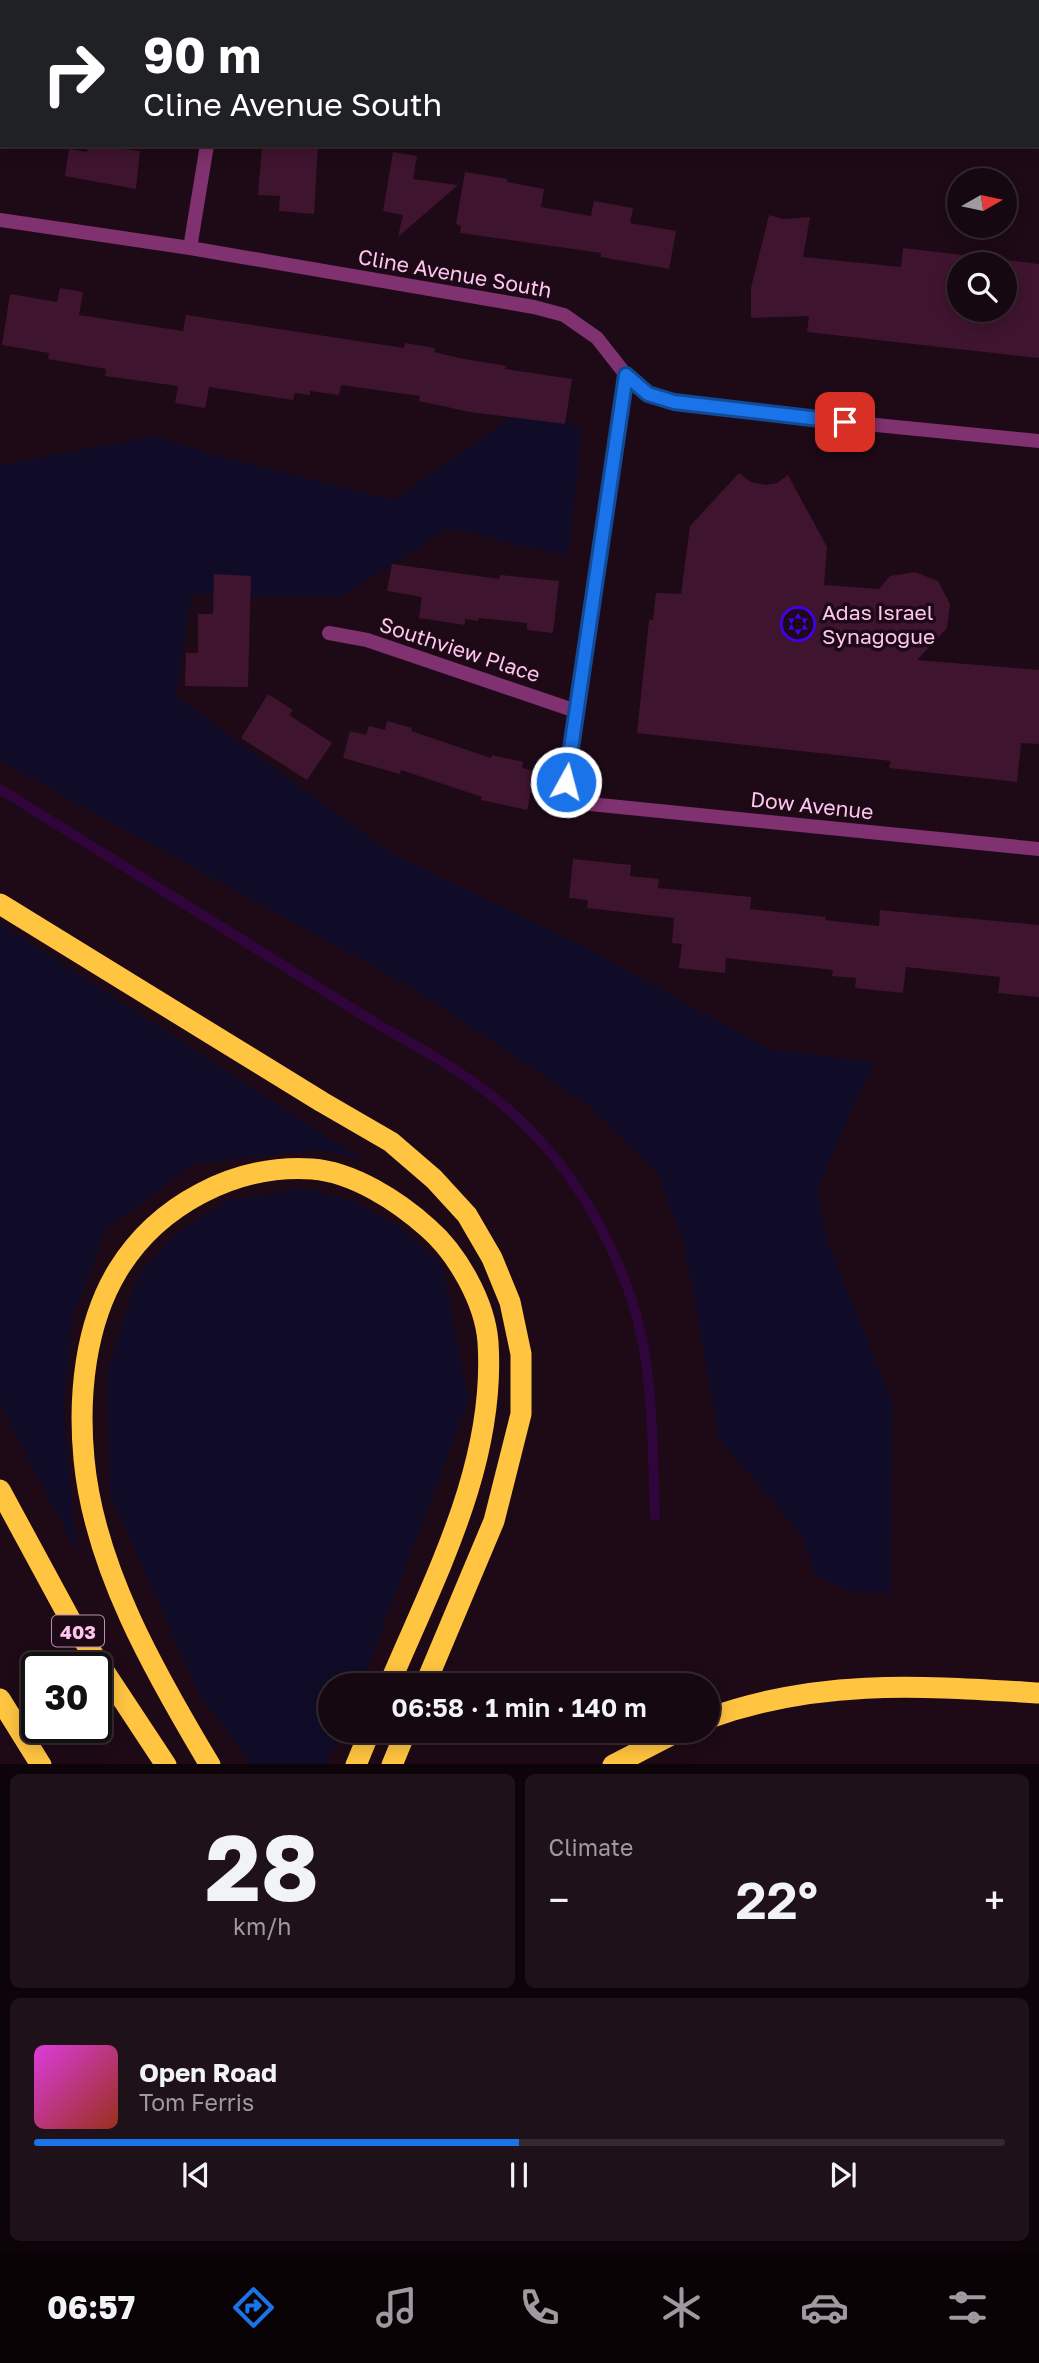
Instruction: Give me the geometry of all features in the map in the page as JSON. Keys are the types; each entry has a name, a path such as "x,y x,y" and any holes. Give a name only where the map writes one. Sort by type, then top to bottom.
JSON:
{"highway":[{"path":"0,904 391,1142 434,1179 467,1214 492,1258 510,1302 521,1354 521,1414 494,1521 430,1673"},
{"path":"209,1764 163,1687 102,1546 84,1460 83,1386 96,1317 118,1271 151,1227 186,1200 225,1183 266,1172 314,1169 360,1182 404,1206 444,1242 470,1283 488,1337 489,1392 479,1453 462,1511 394,1673"},
{"name":"403","path":"0,1490 71,1621 165,1764"},
{"path":"720,1714 837,1688 920,1686 1039,1693"},
{"path":"0,1699 40,1764"},
{"path":"356,1764 365,1743"},
{"path":"392,1764 401,1743"},
{"path":"615,1764 656,1743"}],"street":[{"path":"190,248 207,147"},
{"name":"Cline Avenue South","path":"0,220 190,248 534,307 564,315 597,338 626,375 648,394 674,402 1039,441"},
{"path":"576,710 626,375"},
{"name":"Southview Place","path":"329,633 368,640 576,710"},
{"name":"Dow Avenue","path":"576,710 566,782 580,803 1039,849"}],"shaded area":[{"path":"538,398 582,431 568,557 449,528 340,598 192,594 176,696 391,853 585,947 769,1049 873,1062 817,1190 827,1241 893,1403 890,1594 845,1590 814,1574 803,1537 719,1439 685,1248 658,1173 590,1107 412,988 0,761 0,465 154,436 212,454 394,500"},
{"path":"0,923 363,1160 318,1150 194,1164 105,1230 72,1321 64,1412 77,1553 0,1403"},
{"path":"303,1188 354,1201 400,1228 442,1264 469,1400 366,1673 318,1673 318,1743 337,1743 324,1764 251,1764 198,1692 110,1494 107,1371 138,1276 174,1235 228,1200"}],"building":[{"path":"88,147 140,151 136,189 65,176 69,149 87,152"},
{"path":"262,147 318,147 314,214 279,211 280,196 258,195"},
{"path":"393,152 417,156 413,179 458,185 398,237 403,215 383,211"},
{"path":"465,172 544,189 541,207 591,216 594,201 633,208 630,223 676,231 669,269 601,257 601,253 460,233 461,226 456,224"},
{"path":"769,215 783,219 810,217 803,257 901,267 903,248 947,253 947,322 1017,322 1017,261 1039,264 1039,358 807,332 809,316 751,318 751,288"},
{"path":"60,288 83,292 79,315 183,331 186,315 404,348 405,343 435,348 434,352 459,358 506,366 505,369 572,379 565,424 470,412 419,401 420,396 341,385 339,395 310,391 310,395 295,393 293,400 209,387 205,408 175,403 178,386 105,376 106,369 48,359 49,353 2,345 10,294 57,302"},
{"name":"Adas Israel Synagogue","path":"739,473 751,482 765,485 777,483 788,475 827,547 824,585 879,589 890,576 915,572 938,581 950,604 947,628 917,660 1039,670 1039,744 1021,743 1017,782 889,768 891,761 637,733 649,620 653,620 656,593 681,594 690,526"},
{"path":"392,564 499,579 500,575 559,581 553,633 527,630 527,623 479,618 478,621 465,619 465,625 419,618 422,597 387,591"},
{"path":"214,574 251,576 248,687 185,686 186,653 198,653 198,614 213,614"},
{"path":"268,694 293,710 289,715 332,743 307,780 241,738"},
{"path":"387,721 491,758 492,755 523,762 522,768 535,771 527,810 481,800 482,797 401,770 400,774 343,758 350,731 366,735 369,726 385,730"},
{"path":"573,859 631,865 630,876 659,879 658,888 751,897 750,909 826,917 825,920 879,926 880,910 1039,925 1039,997 998,993 1000,977 906,967 903,993 855,988 856,978 832,976 833,970 726,958 725,973 679,968 682,944 672,943 674,918 587,908 588,900 569,898"}],"waterway":[{"path":"0,789 382,1027 456,1070 507,1108 546,1147 567,1173 603,1232 618,1264 640,1329 648,1380 655,1516"}],"place":[{"name":"Adas Israel Synagogue","path":"798,624"}],"route":[{"path":"566,782 626,375 648,394 674,402 845,422"}]}
